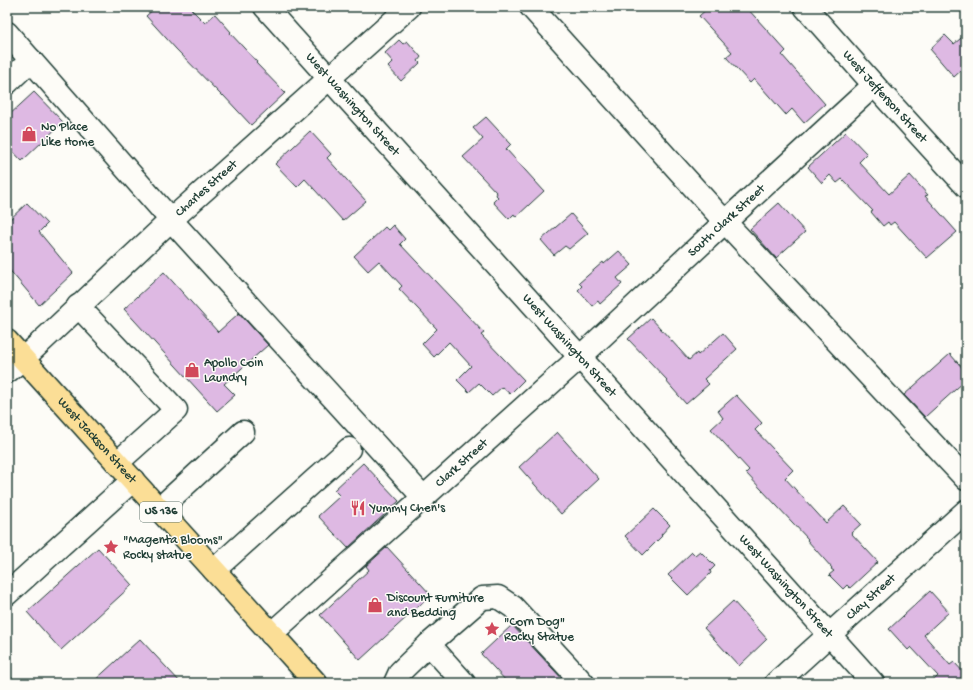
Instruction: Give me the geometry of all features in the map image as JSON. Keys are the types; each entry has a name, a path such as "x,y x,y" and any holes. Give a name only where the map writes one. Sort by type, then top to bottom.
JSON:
{"main road":[{"name":"West Jackson Street","path":"7,341 15,366 117,463 316,683"}],"street":[{"name":"West Washington Street","path":"265,7 873,683"},
{"name":"Charles Street","path":"15,366 171,220 409,7"},
{"path":"531,7 725,222 966,479"},
{"name":"West Jefferson Street","path":"805,7 966,186"},
{"path":"7,33 171,220 424,498"},
{"path":"7,83 31,60"},
{"name":"South Clark Street","path":"580,357 874,85"},
{"path":"78,306 176,410 117,463"},
{"name":"Clark Street","path":"271,634 580,357"},
{"path":"159,509 243,432"},
{"path":"214,570 349,449"},
{"path":"7,594 133,480"},
{"name":"Clay Street","path":"776,683 966,511"},
{"path":"396,683 400,672 429,644 482,598 498,597 514,606 583,683"},
{"path":"429,644 464,683"}],"building":[{"path":"156,7 189,7 205,23 215,14 231,32 230,33 257,62 256,63 285,93 251,125 176,49 146,16"},
{"path":"709,7 746,7 786,51 782,55 825,104 804,123 792,109 786,115 754,79 750,83 726,57 732,52 699,16"},
{"path":"966,34 966,66 954,77 930,49 945,35 954,44"},
{"path":"399,40 403,44 407,41 421,57 418,61 420,63 401,81 388,67 393,62 385,53"},
{"name":"No Place Like Home","path":"34,92 63,122 22,161 7,145 7,117"},
{"path":"486,117 511,144 506,149 544,191 516,217 514,214 509,219 493,202 498,197 496,195 497,193 463,157 483,139 473,128"},
{"path":"310,131 331,154 327,158 366,201 343,221 305,179 297,187 275,164"},
{"path":"846,132 867,154 859,162 889,194 910,175 928,195 925,196 957,232 927,258 894,222 890,225 888,222 883,226 871,212 873,211 842,179 837,183 830,175 822,183 808,167"},
{"path":"27,203 47,224 39,232 73,273 39,305 7,267 7,222"},
{"path":"779,203 805,232 776,258 750,229"},
{"path":"571,214 588,233 569,249 565,246 554,255 541,240"},
{"path":"393,225 405,239 400,244 484,333 481,335 524,380 510,394 502,387 492,396 479,383 469,392 457,380 471,366 449,342 434,357 422,344 437,329 399,289 402,286 379,261 368,271 354,256 385,227 388,230"},
{"path":"619,251 632,265 617,278 622,284 600,304 598,301 592,306 578,290 582,286 579,283 603,262 604,264"},
{"path":"164,272 218,332 239,313 268,345 224,384 235,395 217,411 124,309"},
{"path":"651,318 689,360 697,353 698,355 723,333 737,349 704,379 709,384 686,404 666,381 667,380 628,339"},
{"path":"950,354 966,372 966,380 925,417 904,395"},
{"path":"736,395 762,423 755,430 793,470 785,478 826,523 844,506 861,524 851,533 878,562 850,588 847,585 843,589 829,575 834,571 831,569 832,568 807,540 808,539 746,473 749,470 711,429 723,418 718,411"},
{"path":"557,432 599,479 561,514 519,467"},
{"name":"Yummy Chen's","path":"363,463 399,501 348,548 318,516 340,496 334,490"},
{"path":"654,509 670,525 661,535 662,536 643,555 625,536"},
{"name":"Discount Furniture and Bedding","path":"387,547 431,595 360,660 320,615 369,570 366,566"},
{"path":"98,548 132,585 61,650 27,612"},
{"path":"700,551 715,566 710,571 711,573 688,595 668,575 692,552 695,555"},
{"path":"930,591 949,612 924,635 950,665 954,662 966,675 966,683 931,683 938,676 911,647 908,650 889,629"},
{"path":"733,601 767,639 739,666 704,628"},
{"path":"512,625 566,683 508,683 481,654"},
{"path":"140,639 181,683 92,683"}],"place":[{"name":"No Place Like Home","path":"29,134"},
{"name":"Apollo Coin Laundry","path":"192,370"},
{"name":"Yummy Chen's","path":"358,508"},
{"name":"\"Magenta Blooms\" Rocky statue","path":"111,547"},
{"name":"Discount Furniture and Bedding","path":"375,605"},
{"name":"\"Corn Dog\" Rocky Statue","path":"492,629"}]}
